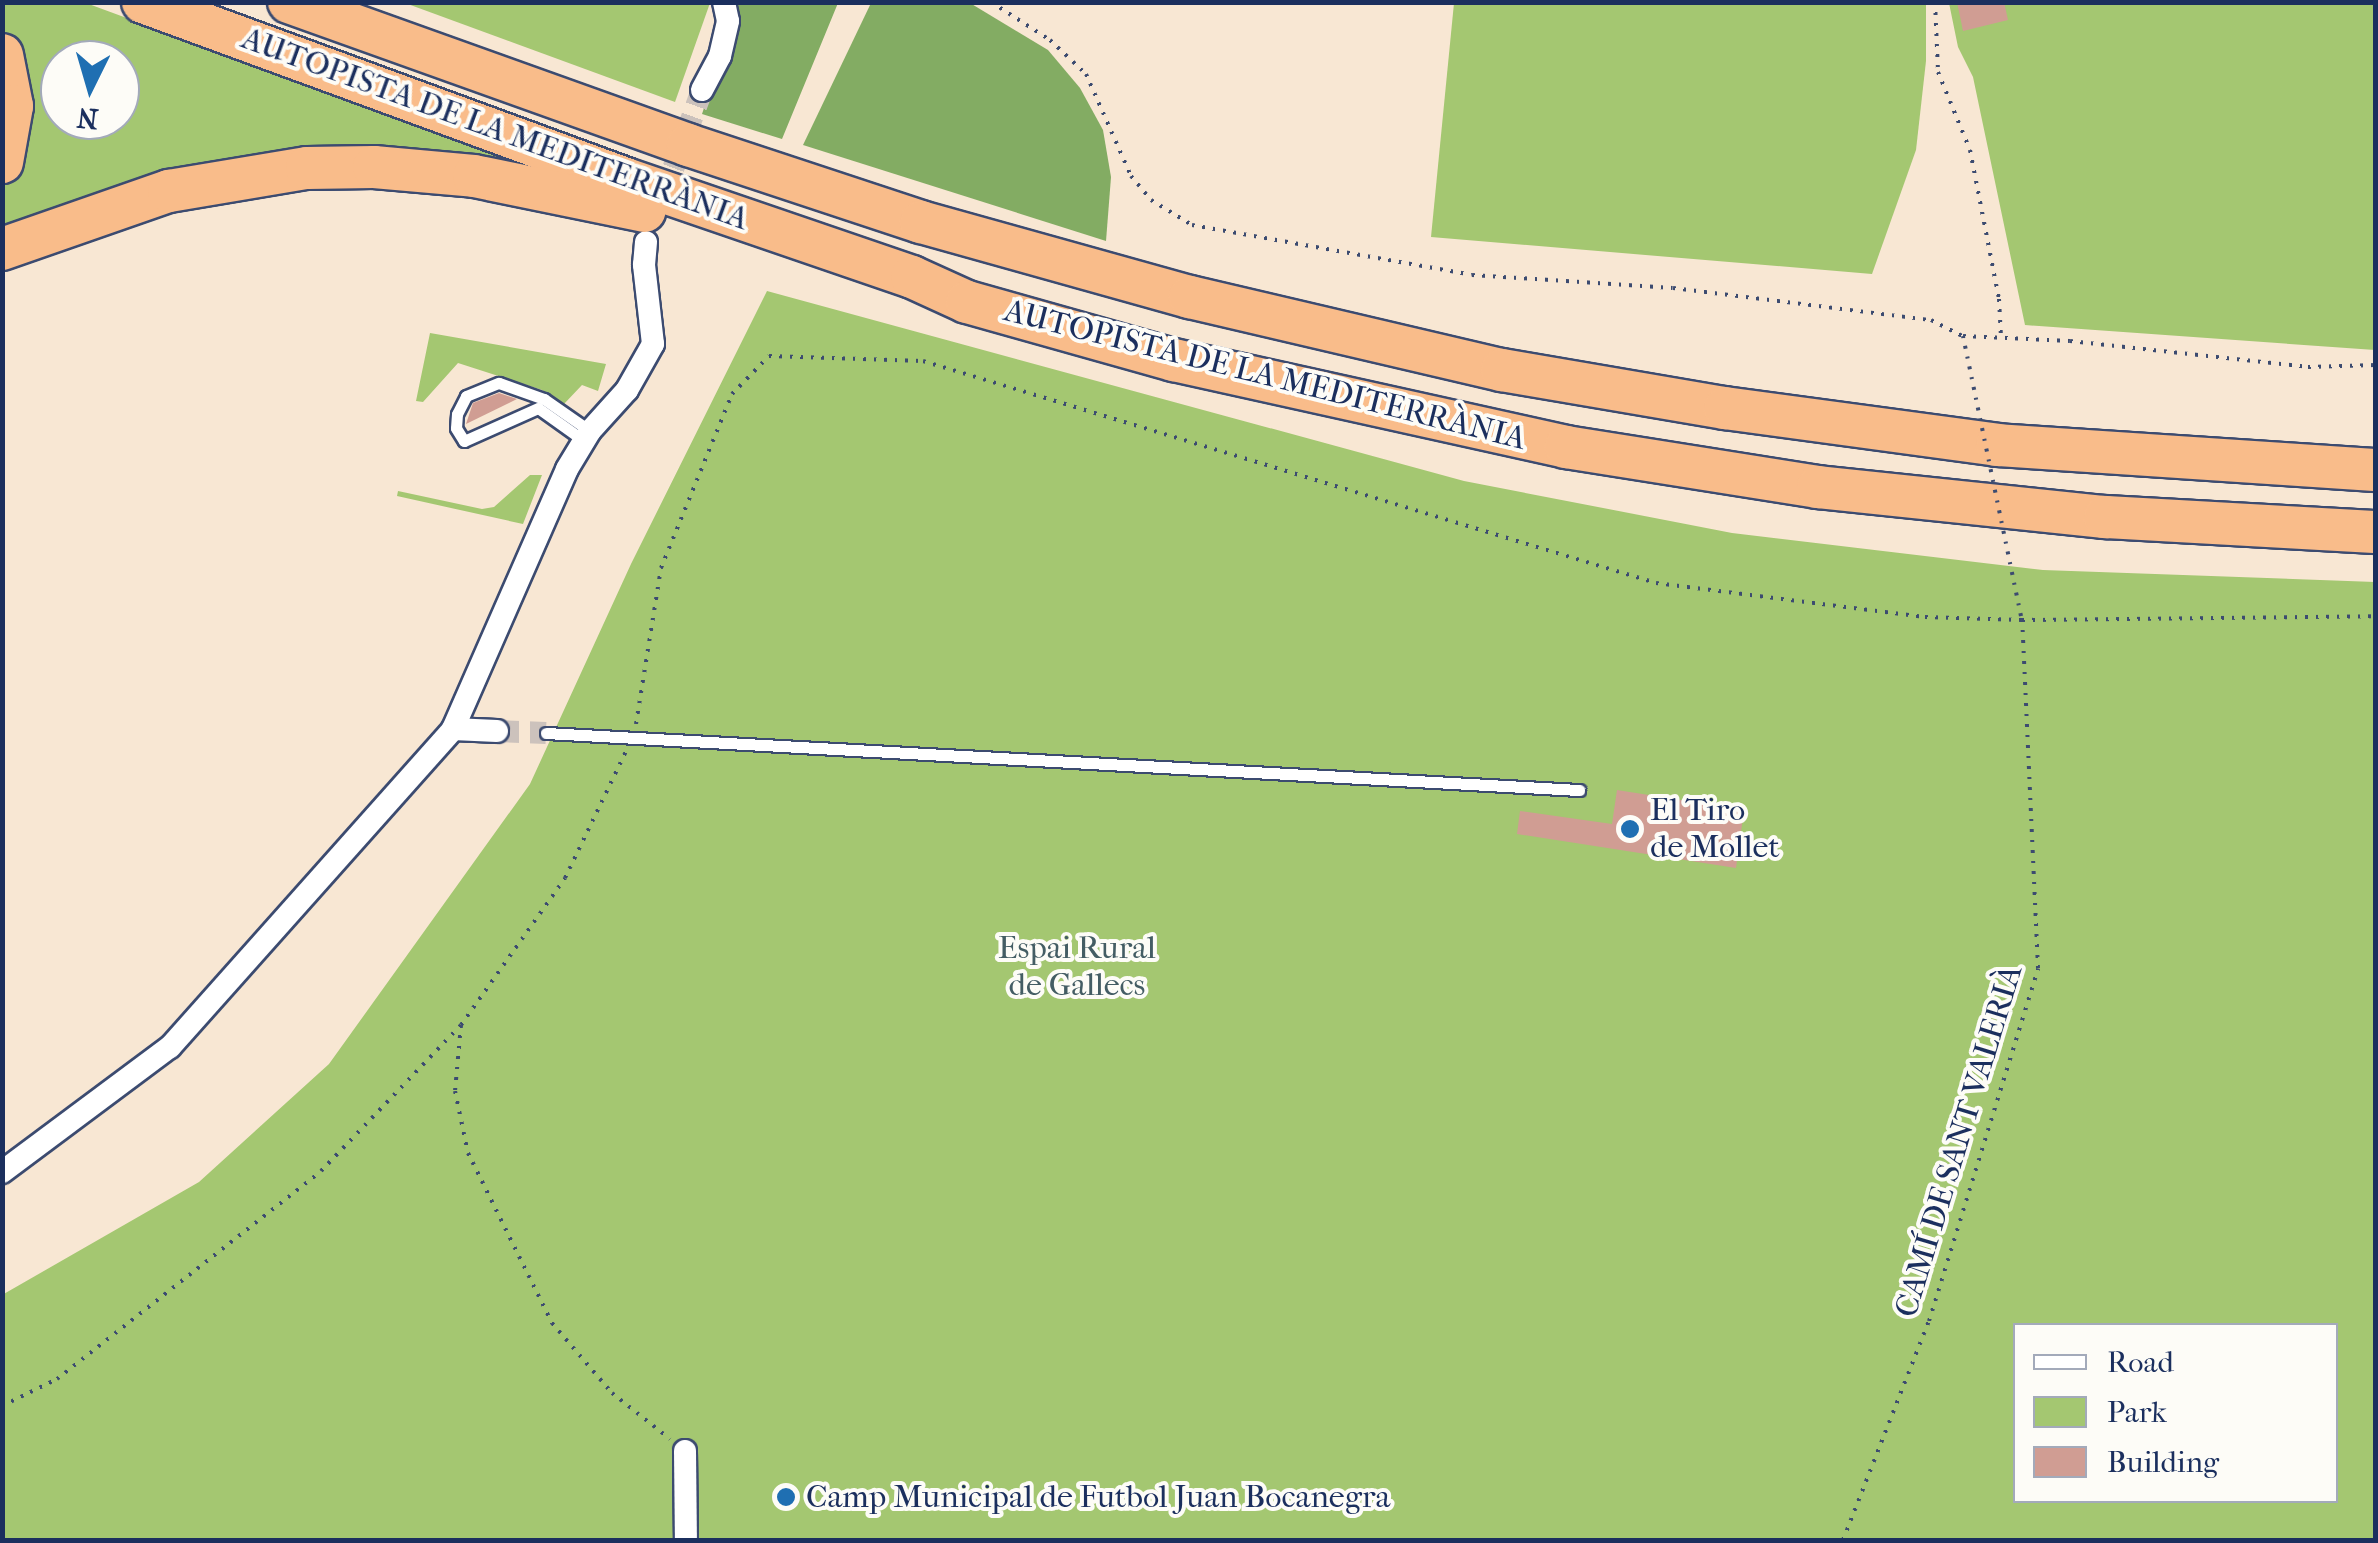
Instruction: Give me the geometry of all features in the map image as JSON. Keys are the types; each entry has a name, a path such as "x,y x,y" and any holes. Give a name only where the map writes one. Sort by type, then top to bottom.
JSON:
{"highway":[{"name":"AUTOPISTA DE LA MEDITERRÀNIA","path":"143,2 717,221 803,249 912,277 967,302 1174,360 1566,447 1920,499 2243,527 2376,532"},
{"name":"AUTOPISTA DE LA MEDITERRÀNIA","path":"289,2 827,193 1172,292 1502,370 1724,408 1996,445 2376,470"},
{"path":"341,2 632,111 688,145"},
{"path":"2,55 12,106 2,162"},
{"path":"2,250 169,191 262,173 374,167 456,174 717,221"},
{"path":"2,268 54,246 118,207"},
{"path":"2243,527 2376,547"}],"street":[{"path":"702,90 720,56 728,21 724,2"},
{"path":"2,1172 170,1047 453,728 586,436 627,390 653,344 644,266 646,242"},
{"path":"453,728 498,730"},
{"path":"685,1450 686,1540"}],"lane":[{"path":"499,383 544,398 586,436 538,408 464,440 456,428 466,396 499,383"},
{"path":"546,732 1579,790"}],"path":[{"path":"991,2 1050,40 1086,74 1107,113 1131,176 1151,200 1192,225 1472,275 1673,288 1931,320 1963,336 2001,336 2308,367 2376,365"},
{"path":"1935,2 1938,72 1970,150 1999,299 2001,336"},
{"name":"CAMÍ DE SANT VALERIÀ","path":"1843,1540 1929,1322 2038,968 2022,620 1963,336"},
{"path":"2,1406 57,1379 321,1172 460,1025 565,878 634,736 662,568 732,394 768,356 923,361 1656,583 1925,617 2022,620 2376,616"},
{"path":"460,1025 455,1091 468,1153 552,1322 612,1393 685,1450"}],"green space":[{"path":"710,2 675,102 405,3"},
{"path":"3,3 86,3 584,187 409,159 3,242 3,187 9,177 10,42 3,29"},
{"path":"735,3 838,3 782,139 702,114 737,9"},
{"path":"871,3 970,3 1048,50 1080,88 1103,130 1111,177 1106,241 803,145"},
{"path":"1454,3 1926,3 1926,61 1916,150 1872,274 1431,237"},
{"path":"1949,3 2375,3 2375,350 2025,325 1973,77 1958,47"},
{"name":"Espai Rural de Gallecs","path":"767,291 1464,481 1732,533 2043,570 2375,582 2375,1540 3,1540 2,1295 199,1182 329,1064 530,784 631,564"},
{"path":"430,333 606,364 598,391 582,385 564,404 542,390 458,363 423,402 416,401"},
{"path":"530,475 542,475 523,524 397,496 398,491 482,509 494,507"}],"building":[{"path":"1957,2 2004,2 2008,20 1963,31"},
{"path":"499,393 517,399 466,424 473,403"},
{"name":"El Tiro de Mollet","path":"1617,790 1744,810 1736,868 1517,834 1520,811 1612,824"}],"tunnel":[{"path":"662,199 702,90"},
{"path":"497,731 546,733"}],"place":[{"name":"El Tiro de Mollet","path":"1630,829"},
{"name":"Camp Municipal de Futbol Juan Bocanegra","path":"786,1497"}]}
